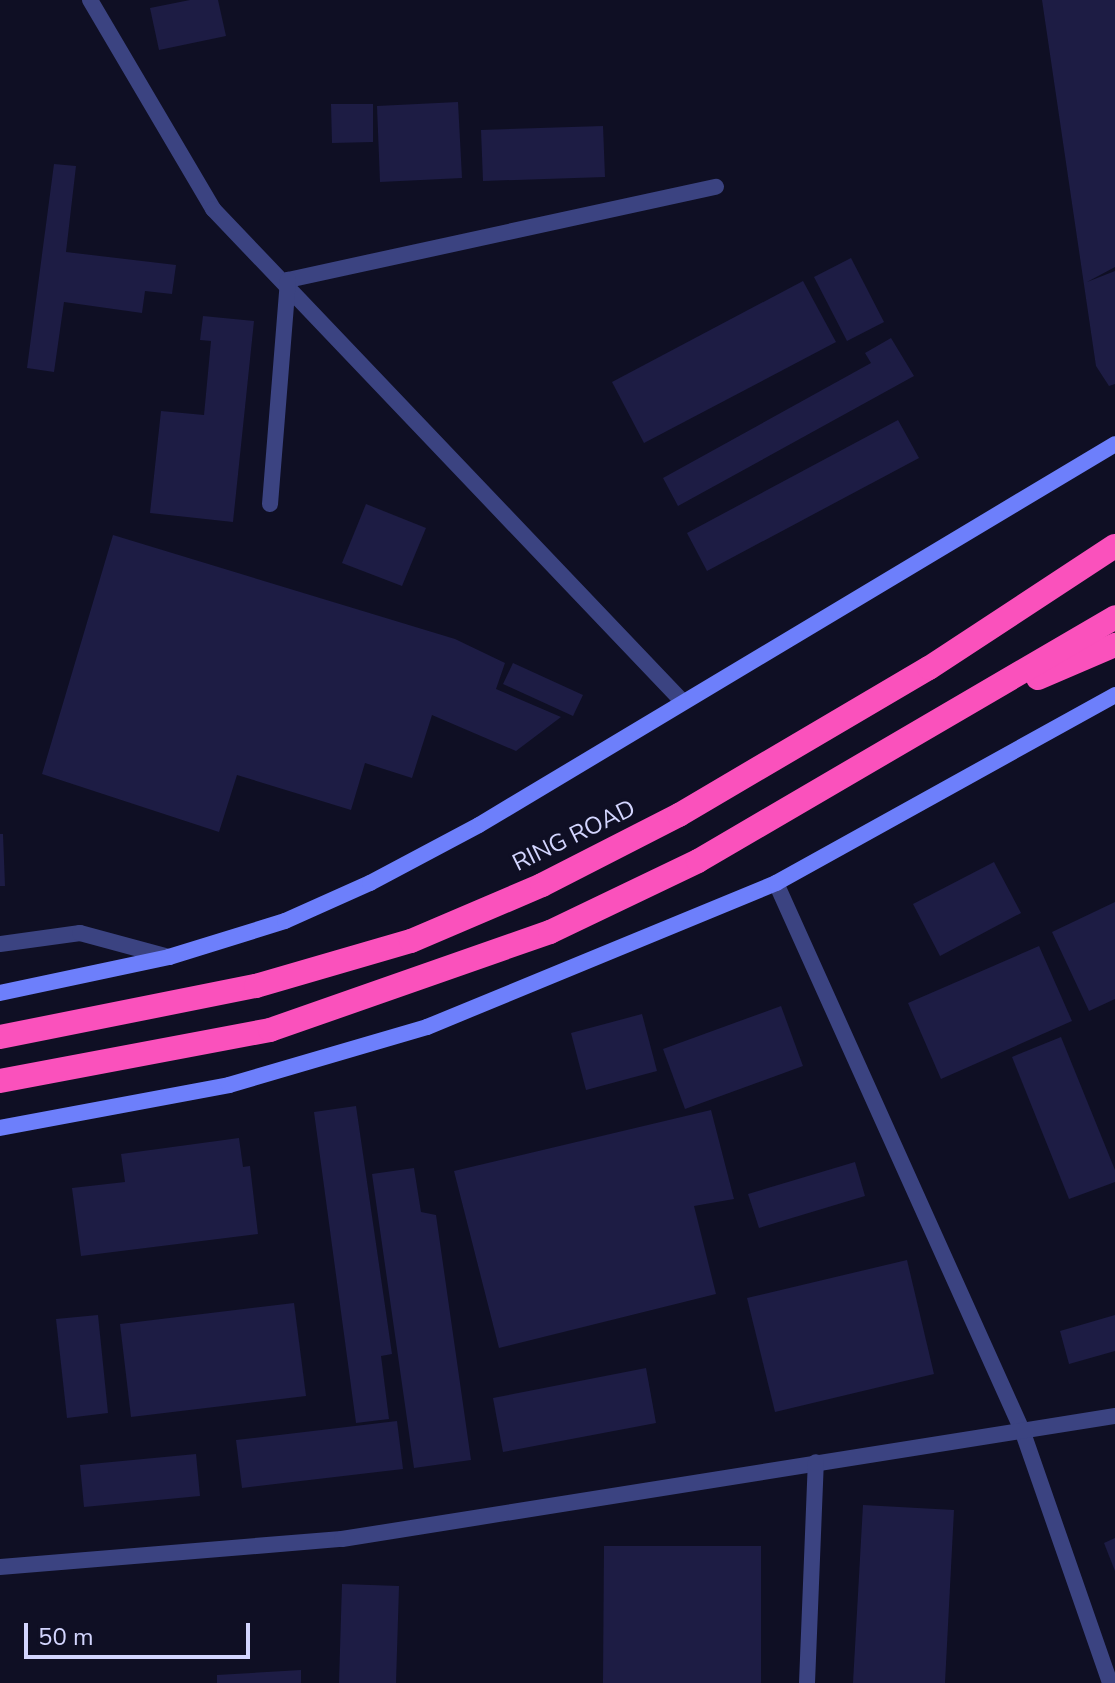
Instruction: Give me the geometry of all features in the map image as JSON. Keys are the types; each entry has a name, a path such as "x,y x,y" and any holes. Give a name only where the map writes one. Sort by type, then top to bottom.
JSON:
{"highway":[{"name":"RING ROAD","path":"0,1037 256,986 411,941 542,885 679,815 929,668 1115,546"},
{"path":"0,1081 270,1030 449,971 698,861 969,706 1115,617"},
{"path":"969,706 1115,645"}],"street":[{"path":"90,0 213,209 288,280 682,701"},
{"path":"288,280 716,187"},
{"path":"270,504 288,280"},
{"path":"0,993 169,957 285,921 370,883 1115,444"},
{"path":"0,1128 332,1058 427,1027 776,883 1115,695"},
{"path":"776,883 1022,1430 1110,1683"},
{"path":"0,944 80,933 169,957"},
{"path":"0,1567 342,1539 1115,1416"},
{"path":"807,1683 816,1462"}],"building":[{"path":"190,0 218,0 226,36 159,50 150,8"},
{"path":"1042,0 1115,0 1115,267 1087,282 1115,271 1115,384 1109,386 1096,366"},
{"path":"458,102 462,178 380,182 377,106"},
{"path":"331,104 373,104 373,142 332,143"},
{"path":"603,126 605,177 483,181 481,130"},
{"path":"54,164 76,166 66,252 176,265 172,294 145,291 142,313 64,302 54,372 27,368"},
{"path":"851,258 884,322 847,341 814,277"},
{"path":"803,281 836,342 644,443 612,382"},
{"path":"203,316 254,321 233,522 150,513 161,411 204,415 211,341 200,340"},
{"path":"891,338 914,376 678,506 663,478 871,363 865,353"},
{"path":"898,420 919,458 707,571 687,533"},
{"path":"366,504 426,528 402,586 342,563"},
{"path":"113,535 455,639 505,663 496,689 561,717 516,751 432,715 412,778 365,763 351,810 237,775 219,832 42,774"},
{"path":"513,663 583,695 573,716 503,684"},
{"path":"0,834 3,834 5,886 0,886"},
{"path":"994,862 1021,913 940,956 913,904"},
{"path":"1115,902 1115,999 1089,1011 1052,932"},
{"path":"1039,946 1072,1021 941,1079 908,1003"},
{"path":"781,1006 803,1066 685,1109 663,1049"},
{"path":"642,1014 657,1071 586,1090 571,1033"},
{"path":"1061,1037 1115,1170 1115,1182 1069,1199 1012,1057"},
{"path":"356,1106 392,1354 381,1356 389,1419 356,1423 314,1112"},
{"path":"711,1110 734,1199 694,1206 716,1294 499,1348 454,1171"},
{"path":"239,1138 243,1167 250,1166 258,1234 81,1256 72,1188 125,1182 121,1154"},
{"path":"855,1162 865,1196 759,1228 748,1194"},
{"path":"414,1168 421,1212 436,1215 471,1460 414,1468 372,1174"},
{"path":"907,1260 934,1374 775,1412 747,1298"},
{"path":"294,1303 306,1396 131,1417 120,1324"},
{"path":"98,1315 108,1413 67,1418 56,1319"},
{"path":"1115,1315 1115,1351 1069,1364 1060,1331"},
{"path":"646,1368 656,1423 503,1452 493,1398"},
{"path":"397,1421 403,1469 242,1488 236,1440"},
{"path":"196,1454 200,1496 84,1507 80,1465"},
{"path":"863,1505 954,1510 945,1683 853,1683"},
{"path":"1115,1538 1115,1571 1104,1543"},
{"path":"604,1546 761,1546 761,1683 603,1683"},
{"path":"342,1584 399,1586 396,1683 339,1683"},
{"path":"301,1670 301,1683 217,1683 217,1675"}]}
